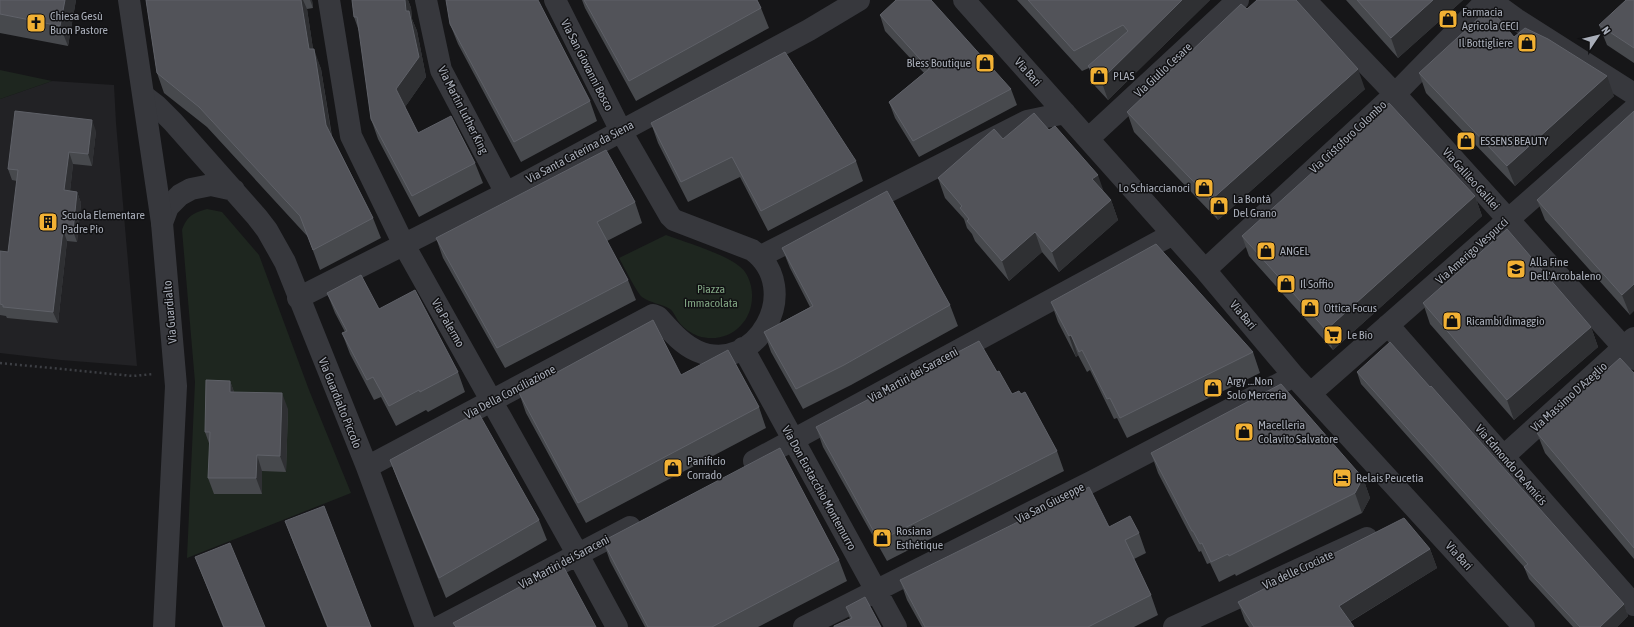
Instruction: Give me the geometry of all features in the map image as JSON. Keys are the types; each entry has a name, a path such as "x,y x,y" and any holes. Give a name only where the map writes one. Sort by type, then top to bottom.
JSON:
{"street":[{"name":"Via Guardialto","path":"129,0 162,223 176,386 164,627"},
{"name":"Via Palermo","path":"329,0 351,136 404,245 493,401 617,627"},
{"name":"Via Martin Luther King","path":"426,0 441,70 506,192"},
{"name":"Via San Giovanni Bosco","path":"555,0 621,131 668,213 674,220 752,250 761,256"},
{"name":"Via Santa Caterina da Siena","path":"298,298 404,245 621,131 809,30 859,0"},
{"name":"Via Giulio Cesare","path":"1088,139 1238,0"},
{"name":"Via Galileo Galilei","path":"1305,0 1395,94 1507,220 1631,348"},
{"name":"Via Cristoforo Colombo","path":"1205,270 1395,94 1487,0"},
{"path":"1490,0 1516,19 1634,94"},
{"name":"Via Bari","path":"966,1 1205,270 1294,376 1524,627"},
{"name":"Via Guardialto Piccolo","path":"144,96 157,106 173,122 234,190 267,230 284,262 367,468 426,627"},
{"name":"Via Amerigo Vespucci","path":"1311,393 1634,109"},
{"path":"743,348 756,339 766,327 773,311 775,292 772,277 761,256 1027,121 1065,113"},
{"path":"162,223 168,207 180,195 191,189 211,185 234,190"},
{"name":"Via Martiri dei Saraceni","path":"738,470 988,333 1173,234"},
{"name":"Via Della Conciliazione","path":"367,468 653,315 658,317 685,344 698,352 715,356 731,354 743,348"},
{"name":"Via Edmondo De Amicis","path":"1388,325 1634,605"},
{"name":"Via Don Eustacchio Montemurro","path":"743,348 896,627"},
{"name":"Via Massimo D'Azeglio","path":"1503,457 1631,348"},
{"name":"Via San Giuseppe","path":"804,627 1086,484 1294,376"},
{"name":"Via delle Crociate","path":"1174,627 1421,514"},
{"name":"Via Martiri dei Saraceni","path":"439,627 648,518"}],"path":[{"path":"0,363 133,376 175,372"}],"shaded area":[{"path":"52,81 114,85 137,366 61,360 0,353 0,99"}],"green space":[{"path":"0,70 52,81 0,99"},
{"path":"207,209 222,212 259,255 309,390 351,493 187,558 195,382 182,230 188,218"},
{"name":"Piazza Immacolata","path":"666,235 724,257 739,266 745,272 751,286 752,298 750,309 746,319 731,333 721,337 710,338 695,335 679,322 670,309 645,299 637,290 619,258"}],"building":[{"path":"0,0 65,0 60,26 0,14"},
{"path":"146,0 301,0 309,49 314,49 326,125 373,218 313,250 300,216 199,107 157,73"},
{"path":"352,0 405,0 406,11 409,11 419,57 396,89 418,133 451,116 475,163 412,196 371,119 357,17 354,17"},
{"path":"446,0 538,0 590,101 514,142 450,24"},
{"path":"584,0 757,0 761,8 629,81"},
{"path":"896,0 931,0 1011,89 913,141 889,102 929,69 880,15"},
{"path":"1028,0 1182,0 1101,80 1088,66 1128,31 1123,25 1074,51"},
{"path":"1257,0 1296,0 1358,69 1211,200 1127,112 1241,4 1247,9"},
{"path":"1357,0 1433,0 1391,38"},
{"path":"1626,0 1634,0 1634,48 1599,25"},
{"path":"1482,15 1498,18 1514,37 1525,28 1548,39 1607,76 1507,166 1419,73"},
{"path":"785,52 856,161 761,211 732,157 681,182 651,123"},
{"path":"1389,103 1475,196 1326,330 1242,236"},
{"name":"Scuola Elementare Padre Pio","path":"15,111 92,120 88,154 69,152 64,190 77,192 73,231 63,230 53,312 3,307 3,305 0,304 0,251 8,252 18,170 8,169"},
{"path":"1634,111 1634,284 1622,295 1537,200"},
{"path":"1034,113 1049,130 1055,126 1098,175 1092,179 1111,200 1052,252 1035,232 1002,261 967,221 969,219 960,208 962,206 938,178 994,129 1003,139"},
{"path":"606,150 635,202 597,222 628,280 497,348 436,238"},
{"path":"887,191 950,305 844,365 796,389 764,332 813,306 782,248"},
{"path":"1507,229 1591,327 1507,400 1423,303"},
{"path":"1156,244 1253,352 1120,418 1110,398 1107,399 1082,350 1079,352 1071,335 1069,336 1051,302"},
{"path":"361,275 379,309 415,290 458,372 389,406 373,377 367,380 342,333 347,331 327,293"},
{"path":"653,320 681,375 728,350 759,407 578,503 519,393"},
{"path":"979,341 1012,394 1019,391 1021,394 1025,392 1057,451 879,541 816,427"},
{"path":"1390,342 1430,387 1431,386 1624,604 1600,627 1580,627 1524,567 1528,564 1357,372"},
{"path":"1620,358 1634,373 1634,548 1537,433"},
{"path":"206,380 230,381 230,392 282,393 280,456 257,455 256,478 208,478 210,432 205,432"},
{"path":"1281,384 1363,478 1355,493 1229,556 1228,554 1211,562 1202,543 1200,544 1192,531 1151,453"},
{"path":"478,412 539,520 439,578 390,460"},
{"path":"780,448 839,560 712,627 648,627 603,541"},
{"path":"1089,487 1109,527 1130,516 1139,533 1125,540 1151,595 1088,627 925,627 900,580"},
{"path":"324,506 371,627 328,627 285,521"},
{"path":"1404,518 1430,549 1339,606 1354,627 1254,627 1238,602"},
{"path":"230,543 265,627 224,627 195,557"},
{"path":"562,564 596,627 456,627 453,623"},
{"path":"865,597 881,627 834,627 852,618 846,607"}],"place":[{"name":"Farmacia Agricola CECI","path":"1448,19"},
{"name":"Chiesa Gesù Buon Pastore","path":"36,23"},
{"name":"Il Bottigliere","path":"1527,43"},
{"name":"Bless Boutique","path":"985,63"},
{"name":"PLAS","path":"1099,76"},
{"name":"ESSENS BEAUTY","path":"1466,141"},
{"name":"Lo Schiaccianoci","path":"1204,188"},
{"name":"La Bontà Del Grano","path":"1219,206"},
{"name":"Scuola Elementare Padre Pio","path":"48,222"},
{"name":"ANGEL","path":"1266,251"},
{"name":"Alla Fine Dell'Arcobaleno","path":"1516,269"},
{"name":"Il Soffio","path":"1286,284"},
{"name":"Ottica Focus","path":"1310,308"},
{"name":"Ricambi dimaggio","path":"1452,321"},
{"name":"Le Bio","path":"1333,335"},
{"name":"Argy ...Non Solo Merceria","path":"1213,388"},
{"name":"Macelleria Colavito Salvatore","path":"1244,432"},
{"name":"Panificio Corrado","path":"673,468"},
{"name":"Relais Peucetia","path":"1342,478"},
{"name":"Rosiana Esthétique","path":"882,538"}]}
